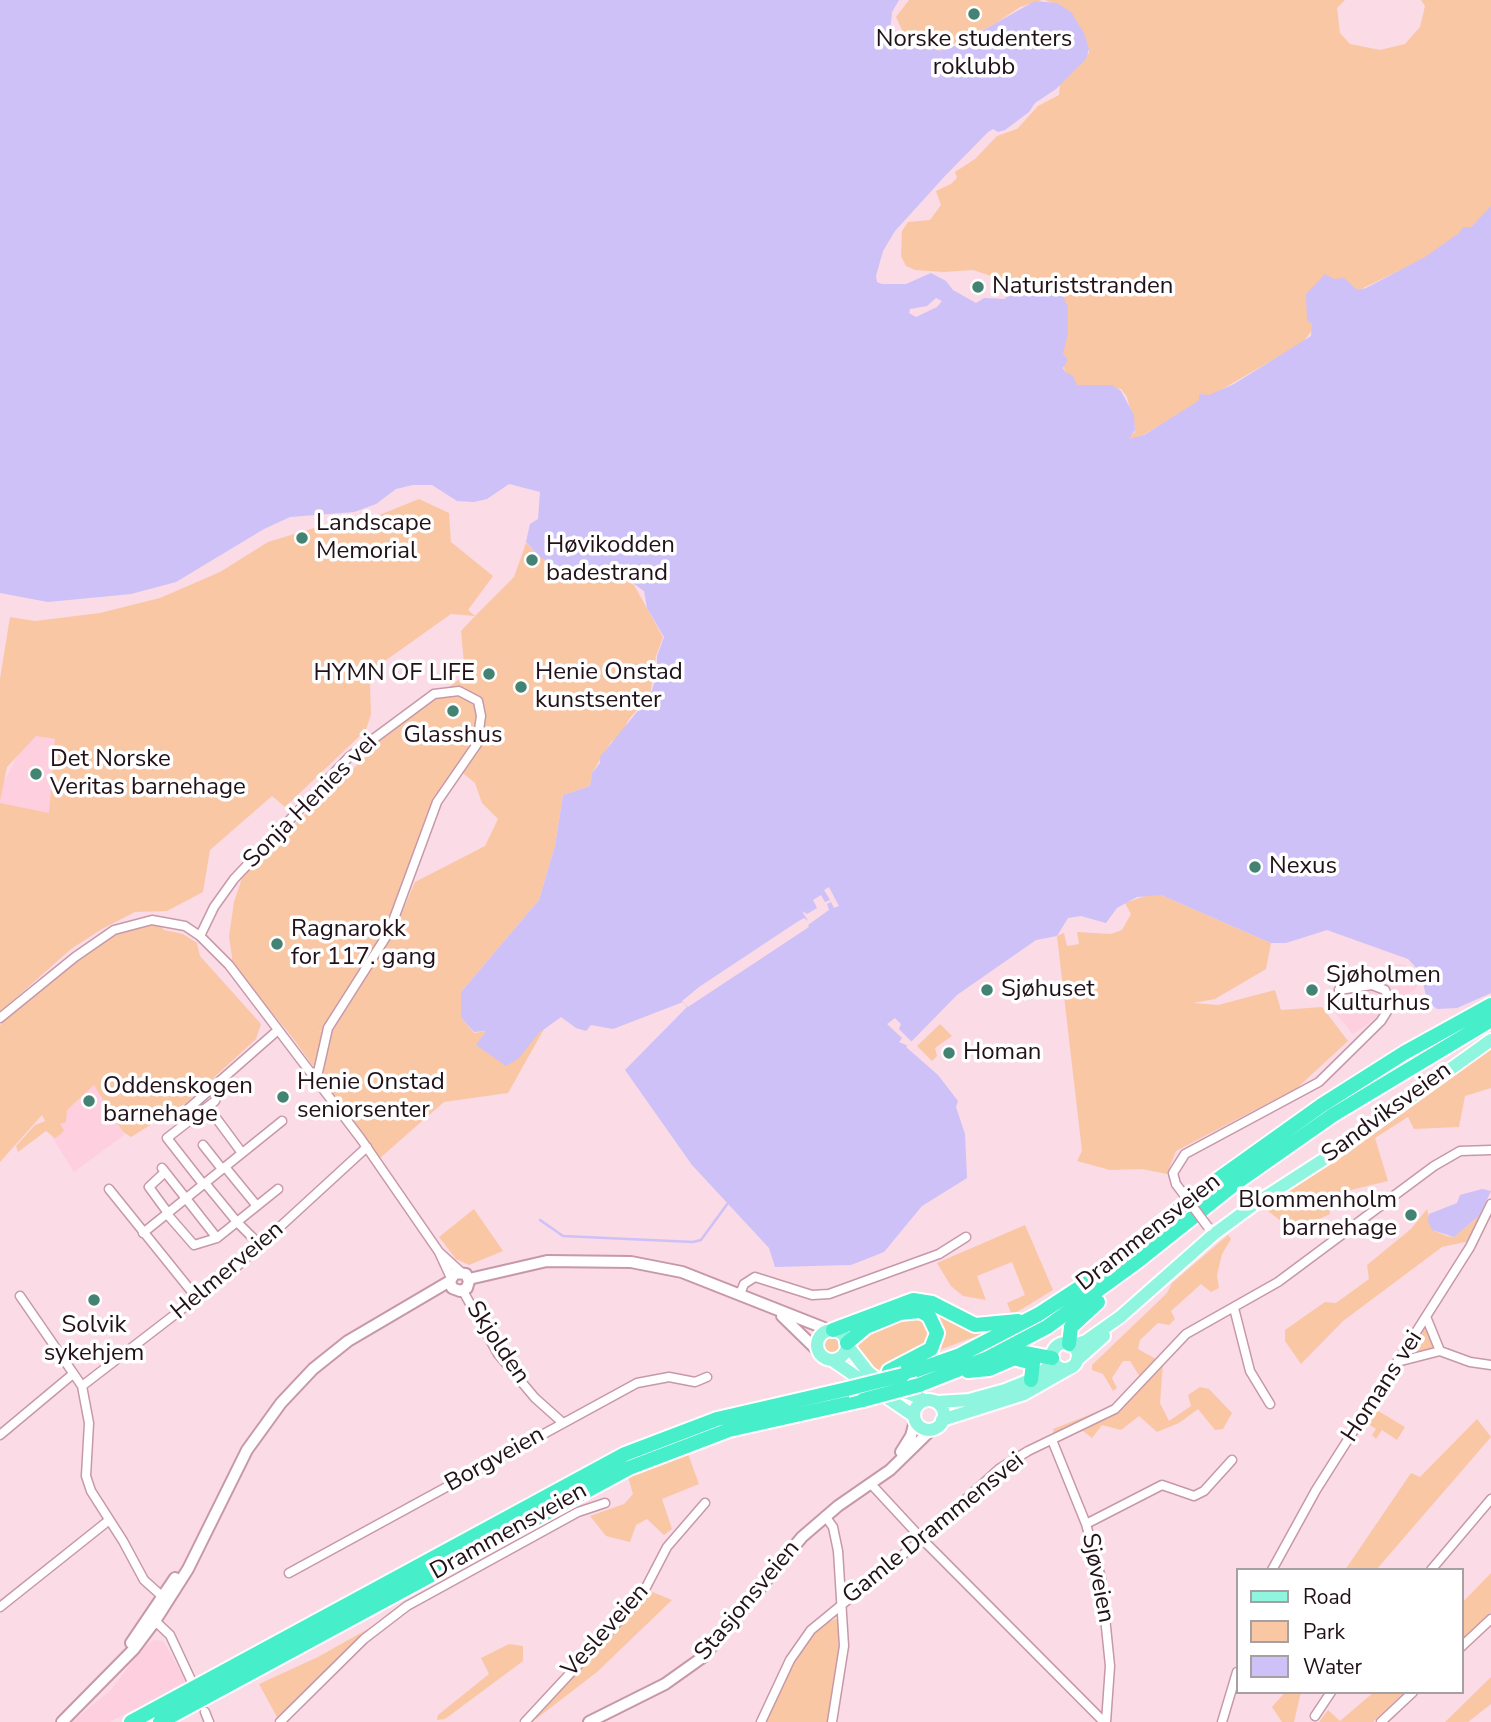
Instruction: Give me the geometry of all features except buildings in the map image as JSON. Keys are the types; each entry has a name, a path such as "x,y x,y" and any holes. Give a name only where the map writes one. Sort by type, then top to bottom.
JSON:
{"highway":[{"name":"Drammensveien","path":"172,1707 625,1454 717,1419 827,1393 843,1386 969,1351 1040,1314 1091,1280 1228,1172 1392,1061 1491,1005"},
{"name":"Drammensveien","path":"172,1707 629,1468 729,1430 919,1385 957,1372 1047,1327 1138,1261 1236,1183 1333,1115 1491,1020"},
{"path":"1071,1345 1069,1333 1076,1321 1127,1280 1138,1261"},
{"path":"831,1330 913,1300 932,1303 958,1319 983,1326 1040,1314"},
{"path":"847,1344 866,1327 900,1313 920,1311 929,1316 937,1330 933,1345 896,1373"},
{"path":"957,1372 989,1369 1031,1353 1053,1360"},
{"path":"1016,1359 1026,1359 1033,1363 1031,1380"},
{"path":"131,1722 172,1707"},
{"path":"160,1722 172,1707"}],"main road":[{"name":"Sandviksveien","path":"942,1420 1024,1394 1073,1365 1211,1231 1491,1040"},
{"path":"62,1722 119,1663 188,1569 193,1553 247,1450 290,1392 348,1340 408,1306 455,1285 466,1276 529,1263 582,1259 647,1264 682,1272 842,1334 860,1364 875,1378 931,1401 943,1410 942,1420 932,1429 922,1428 914,1418 819,1352 794,1324 765,1305"},
{"path":"455,1285 469,1285 466,1276"},
{"name":"Sandviksveien","path":"1053,1360 1055,1348 1086,1341 1120,1317"},
{"path":"819,1352 818,1340 831,1330"},
{"path":"832,1360 842,1357 847,1344"},
{"path":"914,1418 916,1406 931,1401 981,1398 1031,1380 1053,1360 1060,1368 1073,1365 1071,1345"},
{"name":"Stasjonsveien","path":"895,1464 911,1436 914,1418"},
{"name":"Stasjonsveien","path":"589,1722 665,1684 703,1657 791,1548 825,1516 872,1484 932,1429"}],"street":[{"name":"Sonja Henies vei","path":"200,936 214,907 234,878 349,757 434,694 459,691 478,701 481,716 477,744 437,802 389,932 328,1028 316,1081"},
{"path":"0,1018 85,949 122,926 162,920 182,925 200,936 229,965 367,1147 439,1252 455,1285"},
{"path":"1211,1231 1176,1184 1172,1173 1185,1154 1319,1082 1381,1021 1391,1005 1385,990 1371,985 1339,990"},
{"path":"188,1109 278,1030"},
{"path":"217,1083 220,1087 217,1098 167,1138 237,1223 261,1246"},
{"path":"208,1107 242,1153"},
{"path":"143,1233 282,1121"},
{"path":"203,1145 257,1206"},
{"name":"Helmerveien","path":"82,1386 261,1246 367,1147"},
{"name":"Gamle Drammensvei","path":"761,1722 797,1648 811,1630 922,1539 999,1469 1115,1409 1138,1388 1171,1347 1186,1334 1278,1282 1451,1155 1460,1151 1491,1150"},
{"path":"217,1238 163,1170 149,1187 191,1245 217,1238 278,1189"},
{"path":"109,1189 196,1297"},
{"name":"Homans vei","path":"1273,1568 1316,1490 1427,1319 1470,1247 1491,1204"},
{"path":"740,1294 744,1284 755,1277 812,1295 829,1294 939,1254 966,1237"},
{"path":"439,1252 466,1276"},
{"name":"Skjolden","path":"455,1285 498,1354 535,1398 563,1423"},
{"path":"20,1296 82,1386 89,1423 86,1476 91,1491 108,1521 124,1541 144,1580 165,1599"},
{"path":"1234,1308 1250,1371 1269,1404"},
{"path":"1427,1319 1440,1351"},
{"path":"1401,1361 1440,1351 1470,1362 1491,1365"},
{"path":"0,1435 73,1374"},
{"name":"Borgveien","path":"289,1573 637,1383 669,1377 695,1382 708,1377"},
{"name":"Sjøveien","path":"1052,1440 1086,1524 1101,1577 1108,1625 1110,1684 1105,1722"},
{"path":"1086,1524 1162,1485 1194,1496 1204,1491 1233,1460"},
{"path":"872,1484 922,1539 1105,1722"},
{"path":"1433,1568 1491,1499"},
{"path":"280,1722 363,1639 407,1606 578,1512 605,1503"},
{"name":"Vesleveien","path":"525,1722 641,1597 667,1547 705,1503"},
{"path":"825,1516 836,1536 842,1605 843,1670 832,1722"},
{"path":"0,1607 108,1521"},
{"path":"152,1619 170,1635 191,1680"},
{"path":"1463,1645 1491,1619"},
{"path":"1222,1722 1236,1675"},
{"path":"1315,1716 1330,1694"},
{"path":"1381,1722 1410,1694"},
{"path":"205,1712 209,1722"}],"shaded area":[{"name":"Det Norske Veritas barnehage","path":"29,734 58,740 58,814 0,811 0,789"},
{"path":"1401,964 1413,970 1417,988 1353,1034 1335,1013 1373,983 1369,971"},
{"name":"Oddenskogen barnehage","path":"95,1073 124,1135 74,1172 47,1129"},
{"path":"154,1640 163,1641 187,1683 109,1722 72,1722 111,1690 142,1649"}],"green space":[{"path":"909,0 1042,0 1020,7 993,25 939,51 903,32 896,17"},
{"path":"1045,0 1345,0 1337,8 1340,33 1350,44 1380,50 1405,44 1420,27 1425,6 1421,0 1491,0 1491,207 1471,227 1425,258 1310,314 1310,322 1315,327 1302,343 1131,442 1127,439 1135,432 1135,427 1127,397 1121,389 1074,385 1065,373 1051,284 1025,278 1008,289 994,277 973,270 915,270 906,266 901,256 902,231 908,222 930,220 941,205 936,191 951,184 957,178 955,172 975,159 997,136 1017,129 1038,106 1059,95 1060,83 1089,53 1062,7"},
{"path":"419,499 449,513 451,542 493,576 468,610 475,616 451,614 375,668 370,686 371,714 366,730 285,807 272,796 210,850 203,892 167,911 135,912 102,929 71,949 0,1012 0,803 49,813 55,739 36,736 7,767 0,801 0,679 10,617 35,621 100,613 160,598 220,572 268,542 314,528 372,518"},
{"path":"526,543 541,557 561,569 601,567 634,585 663,637 656,656 650,696 629,719 620,737 611,742 592,773 590,786 563,795 555,846 539,900 461,992 461,1018 474,1033 486,1031 480,1041 539,1033 544,1029 508,1093 444,1102 380,1158 292,1037 233,965 229,936 234,902 244,872 374,749 366,748 465,675 461,631 514,577","holes":["459,770 475,783 482,803 498,819 485,846 415,882 395,928 333,1029 318,1032 325,1029 394,923 435,802"]},
{"path":"1148,895 1161,895 1271,943 1266,969 1215,999 1193,1003 1218,1005 1275,990 1281,1010 1322,1007 1348,1041 1297,1088 1176,1151 1167,1174 1142,1169 1110,1170 1077,1161 1082,1151 1057,936 1064,933 1067,946 1079,944 1077,932 1111,934 1122,930 1131,914 1125,903"},
{"path":"159,924 164,930 183,934 197,943 200,956 261,1024 256,1039 186,1103 131,1137 123,1132 94,1085 67,1110 66,1122 60,1124 64,1130 61,1134 55,1138 46,1131 18,1152 16,1146 35,1125 45,1121 42,1115 0,1162 0,1025 78,959 113,935 139,926"},
{"path":"940,1024 952,1036 935,1048 937,1056 932,1061 917,1046"},
{"path":"1491,1049 1491,1088 1465,1096 1459,1127 1414,1129 1408,1117 1375,1138 1388,1181 1330,1195 1330,1214 1294,1231 1264,1208"},
{"path":"474,1209 503,1251 469,1265 456,1259 439,1237"},
{"path":"1427,1209 1432,1230 1454,1237 1479,1216 1470,1241 1442,1247 1343,1321 1301,1364 1285,1341 1285,1330 1325,1302 1336,1303 1369,1279 1367,1265 1411,1229"},
{"path":"1025,1225 1053,1290 1012,1315 1007,1303 1025,1295 1012,1262 977,1276 986,1300 963,1296 951,1286 937,1263"},
{"path":"1228,1235 1231,1239 1222,1254 1217,1275 1219,1288 1211,1292 1201,1284 1171,1311 1175,1319 1169,1325 1158,1323 1140,1340 1138,1349 1163,1363 1160,1403 1169,1421 1191,1406 1188,1395 1200,1387 1209,1389 1232,1413 1223,1429 1215,1430 1198,1409 1179,1423 1157,1432 1139,1416 1121,1430 1102,1425 1092,1438 1083,1431 1060,1438 1054,1436 1053,1429 1094,1413 1106,1416 1140,1377 1130,1361 1123,1361 1112,1378 1117,1388 1113,1391 1103,1374 1092,1370 1092,1365 1167,1293 1172,1283"},
{"path":"935,1309 964,1327 987,1332 937,1351 932,1312"},
{"path":"917,1315 930,1324 931,1342 893,1365 873,1371 856,1349 856,1343 870,1329"},
{"path":"1425,1325 1434,1348 1406,1354"},
{"path":"830,1337 836,1337 841,1345 839,1351 830,1353 825,1348 825,1342"},
{"path":"1375,1409 1405,1427 1397,1440 1382,1430 1376,1439 1372,1435 1376,1429 1368,1424 1364,1430 1360,1428"},
{"path":"1477,1419 1491,1437 1378,1568 1346,1568 1411,1473 1420,1477"},
{"path":"688,1454 699,1484 662,1499 672,1529 664,1535 647,1519 636,1525 630,1542 606,1536 590,1516 624,1504 633,1494 628,1477"},
{"path":"1491,1573 1491,1612 1465,1639 1463,1602"},
{"path":"650,1591 672,1600 597,1672 536,1719 537,1708"},
{"path":"838,1618 839,1670 828,1722 765,1722 786,1671 816,1627"},
{"path":"373,1626 277,1717 259,1684 318,1657"},
{"path":"509,1644 523,1646 523,1661 445,1719 437,1720 438,1715 489,1674 481,1658"},
{"path":"1491,1677 1491,1704 1468,1722 1445,1722"},
{"path":"1283,1694 1301,1694 1294,1722 1282,1722 1272,1707"},
{"path":"1372,1694 1403,1694 1373,1722 1319,1722 1328,1710 1340,1721"}],"water":[{"path":"0,0 899,0 892,12 890,32 923,42 939,51 955,46 1035,1 1057,3 1071,12 1084,33 1089,49 1086,59 1056,89 1035,103 1029,112 1005,130 998,132 993,129 988,132 944,177 895,231 883,251 876,276 877,282 882,284 906,284 931,273 976,303 984,298 1005,299 1011,285 1024,278 1051,284 1063,296 1068,307 1068,333 1063,354 1068,360 1063,368 1065,372 1073,376 1077,385 1112,385 1121,391 1134,415 1135,430 1129,439 1144,435 1192,405 1199,400 1199,394 1209,395 1234,384 1311,336 1312,324 1307,320 1306,294 1325,274 1334,279 1344,278 1357,290 1366,288 1425,257 1459,233 1463,227 1471,227 1491,206 1491,993 1457,1008 1437,1009 1427,1001 1421,973 1408,959 1327,930 1286,943 1271,943 1161,895 1137,897 1117,908 1106,923 1081,916 1068,918 1057,936 1036,940 957,995 906,1047 938,1075 958,1101 956,1107 965,1134 967,1178 922,1206 884,1252 851,1265 775,1267 769,1248 692,1165 625,1070 687,1007 683,1002 613,1029 591,1025 586,1031 576,1028 561,1017 539,1033 518,1059 506,1066 476,1045 486,1031 474,1032 461,1018 461,992 539,900 555,846 563,795 590,786 592,773 600,763 600,757 650,696 657,674 657,656 664,637 647,608 644,591 617,572 601,567 561,569 540,557 526,542 530,524 538,519 540,492 509,484 487,499 474,502 457,501 432,485 413,485 396,489 376,504 354,512 290,517 264,529 176,582 131,594 48,602 0,593","holes":["936,298 942,301 937,307 916,317 909,313 910,309 927,306"]},
{"path":"1482,1189 1491,1191 1479,1216 1454,1237 1432,1230 1428,1221 1429,1214 1457,1203 1460,1195"}],"pier":[{"path":"829,887 839,906 834,908 831,902 827,904 829,910 808,925 809,927 688,1007 682,1001 797,922 804,918 808,921 802,911 807,914 817,908 813,900 821,895 825,902 830,900 824,890"},
{"path":"895,1018 901,1024 899,1029 912,1042 908,1046 899,1042 902,1038 887,1024"}],"waterway":[{"path":"540,1220 563,1236 693,1242 701,1240 728,1203"}],"place":[{"name":"Norske studenters roklubb","path":"974,14"},
{"name":"Naturiststranden","path":"978,287"},
{"name":"Landscape Memorial","path":"302,538"},
{"name":"Høvikodden badestrand","path":"532,560"},
{"name":"HYMN OF LIFE","path":"489,674"},
{"name":"Henie Onstad kunstsenter","path":"521,687"},
{"name":"Glasshus","path":"453,711"},
{"name":"Det Norske Veritas barnehage","path":"36,774"},
{"name":"Nexus","path":"1255,867"},
{"name":"Ragnarokk for 117. gang","path":"277,944"},
{"name":"Sjøhuset","path":"987,990"},
{"name":"Sjøholmen Kulturhus","path":"1312,990"},
{"name":"Homan","path":"949,1053"},
{"name":"Henie Onstad seniorsenter","path":"283,1097"},
{"name":"Oddenskogen barnehage","path":"89,1101"},
{"name":"Blommenholm barnehage","path":"1411,1215"},
{"name":"Solvik sykehjem","path":"94,1300"}]}
